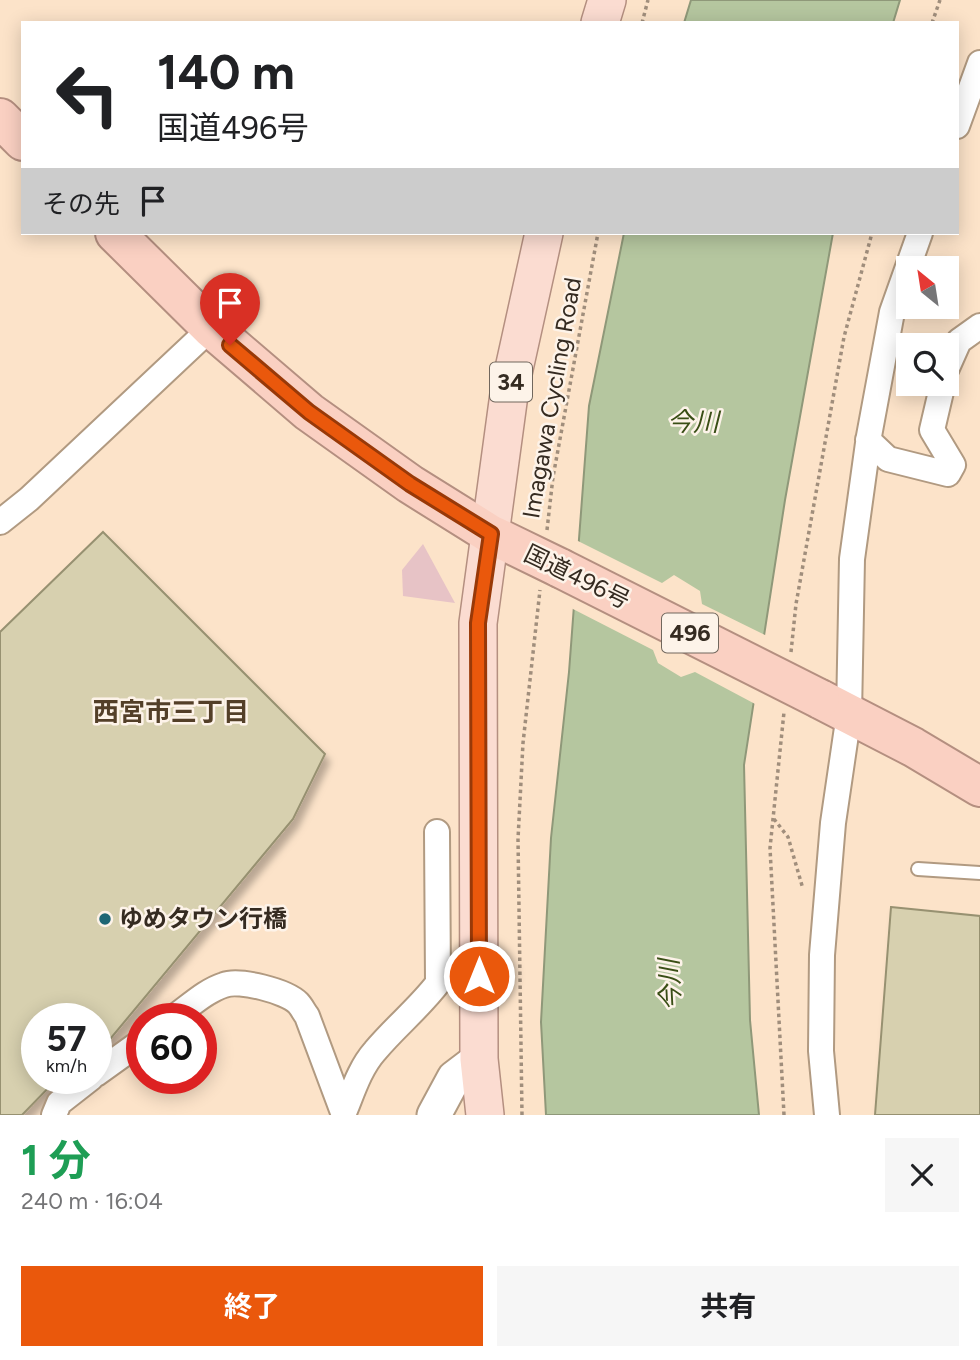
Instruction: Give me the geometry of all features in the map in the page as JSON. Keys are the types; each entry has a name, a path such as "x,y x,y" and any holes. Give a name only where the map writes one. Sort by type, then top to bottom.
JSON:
{"highway":[{"path":"0,118 21,139"},
{"name":"国道496号","path":"117,235 211,328 309,412 410,484 491,534 550,576 913,747 980,787"}],"main road":[{"path":"601,21 607,0"},
{"name":"34","path":"485,1115 479,1059 478,623 510,387 544,235"},
{"path":"434,1115 454,1078 479,1059"}],"street":[{"path":"959,121 980,63"},
{"path":"827,1115 821,1051 822,955 833,823 818,704 852,559 869,440 892,312 919,235"},
{"path":"959,341 980,326"},
{"path":"0,522 29,499 211,328"},
{"path":"869,440 888,459 948,474 953,466 932,430 940,396"},
{"path":"194,1003 228,983 282,993 298,1002 307,1016 344,1115 358,1079 373,1053 424,1003 439,983 437,832"},
{"path":"54,1115 59,1103 71,1094"}],"lane":[{"path":"918,869 980,873"}],"path":[{"path":"643,21 648,0"},
{"path":"933,21 940,0"},
{"name":"Imagawa Cycling Road","path":"547,530 553,477 598,235"},
{"path":"790,659 796,604 844,337 871,235"},
{"path":"522,1115 518,839 523,743 550,576"},
{"path":"784,1115 770,848 773,817 818,704"},
{"path":"773,817 788,837 806,896"}],"shaded area":[{"path":"423,544 455,603 403,596 402,570"}],"water":[{"path":"691,0 900,0 894,21 685,21"},
{"name":"今川","path":"624,235 833,235 785,500 744,765 750,1020 759,1115 546,1115 541,1022 551,838 569,672 589,406"}],"pier":[{"path":"576,540 662,583 674,575 700,591 702,604 767,636 757,705 695,672 681,677 658,663 653,650 571,608"}],"building":[{"name":"ゆめタウン行橋","path":"103,532 325,754 293,819 140,1003 126,1003 126,1020 112,1037 112,1003 21,1003 21,1094 42,1094 22,1115 0,1115 0,632"},
{"path":"891,907 980,916 980,1115 875,1115"}],"place":[{"name":"ゆめタウン行橋","path":"105,919"}],"district":[{"name":"西宮市三丁目","path":"171,712"}],"route":[{"path":"230,345 309,412 410,484 491,534 478,623 479,976"}]}
